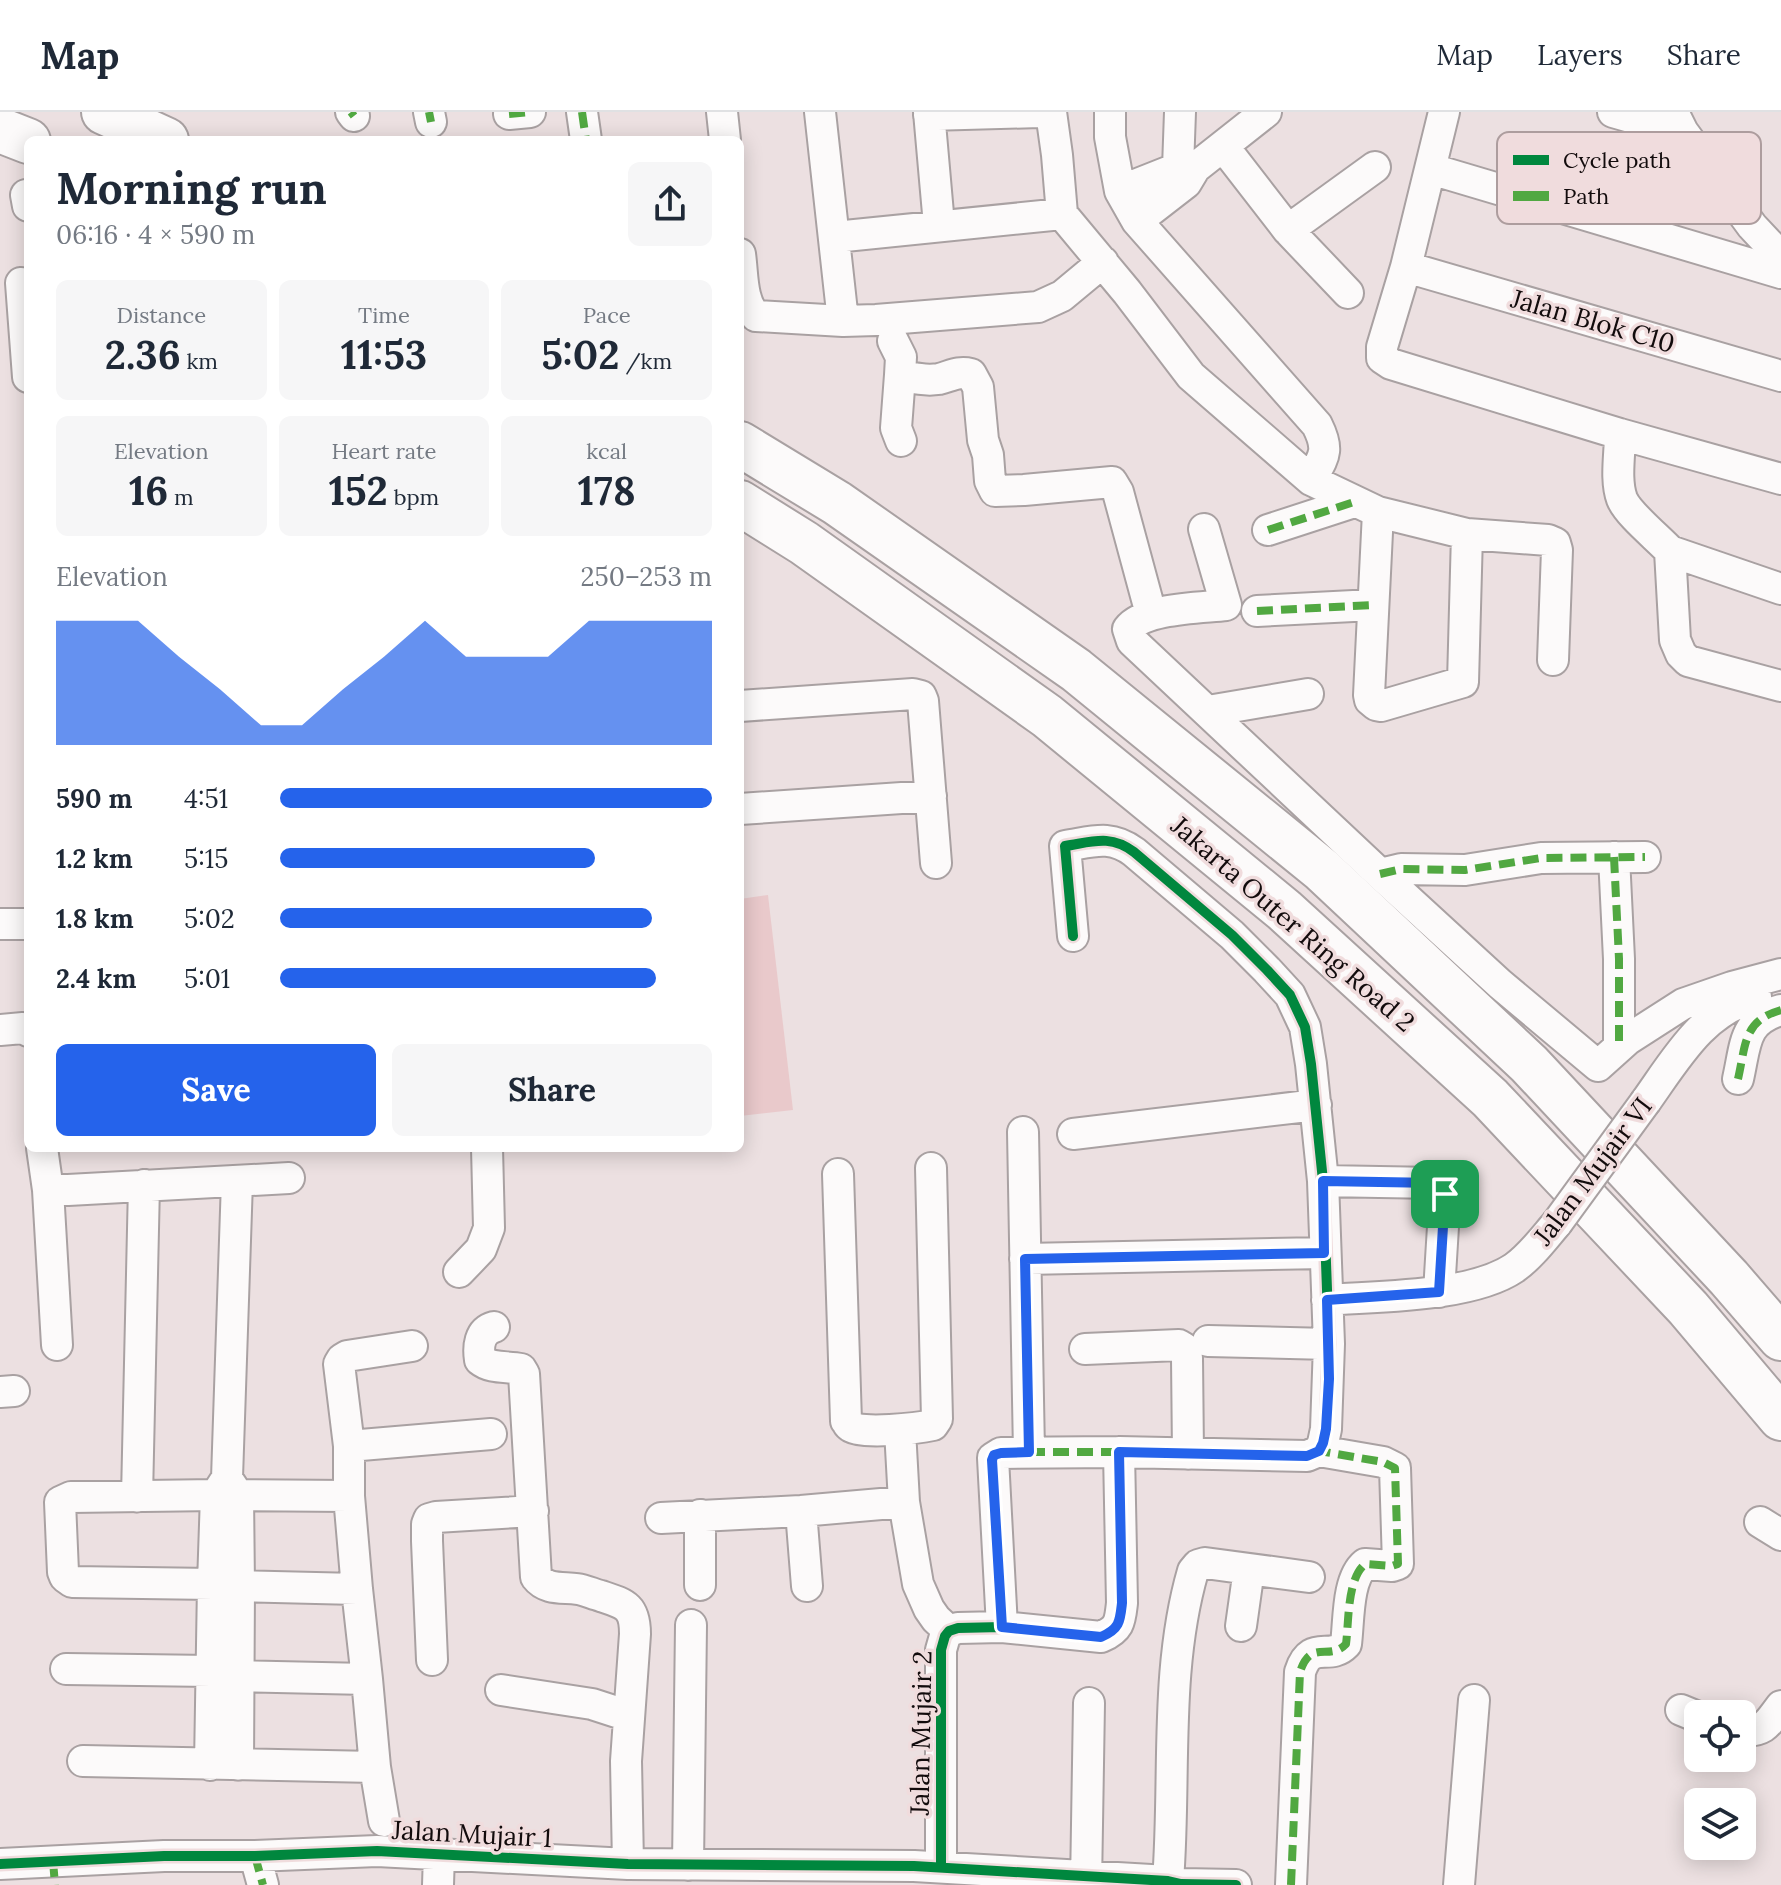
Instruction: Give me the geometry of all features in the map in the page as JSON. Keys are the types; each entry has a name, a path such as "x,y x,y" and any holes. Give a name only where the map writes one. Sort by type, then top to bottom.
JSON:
{"highway":[{"path":"104,112 157,136"},
{"path":"0,130 24,139"},
{"name":"Jakarta Outer Ring Road 2","path":"744,446 837,503 1076,670 1322,870 1529,1064 1781,1338"},
{"name":"Jakarta Outer Ring Road 2","path":"744,506 804,543 1047,716 1284,910 1490,1098 1688,1308 1781,1418"}],"street":[{"path":"582,112 585,136"},
{"path":"722,112 725,136"},
{"path":"820,112 843,321"},
{"path":"939,225 929,114 1040,112"},
{"path":"1051,112 1062,214 1191,376 1311,480 1366,507 1467,534 1555,543 1553,660"},
{"path":"1110,112 1110,137 1120,191 1137,221 1317,425 1325,448 1311,480"},
{"path":"1180,112 1187,173"},
{"path":"1137,221 1187,173 1266,112"},
{"path":"1444,112 1406,267 1382,347 1382,358 1391,364 1620,434 1781,479"},
{"path":"1613,112 1678,122"},
{"path":"1223,146 1288,230 1348,293"},
{"path":"1288,230 1375,167"},
{"path":"1431,169 1497,189"},
{"path":"1120,191 1187,173"},
{"path":"835,237 1062,214"},
{"path":"1616,224 1781,273"},
{"path":"1730,258 1752,226 1781,257"},
{"path":"744,285 746,301 756,316 876,320 1038,307 1062,296 1103,262"},
{"name":"Jalan Blok C10","path":"1406,267 1781,376"},
{"path":"16,284 24,346"},
{"path":"893,341 901,357 896,428 901,441"},
{"path":"900,375 922,380 939,379 961,371 971,374 978,387 983,440 988,455 990,481 995,491 1112,482 1118,492 1151,614"},
{"path":"1620,434 1620,497 1626,508 1670,551 1781,589"},
{"path":"1268,530 1366,507"},
{"path":"1366,507 1373,605 1369,695 1373,703 1381,706 1463,682 1467,534"},
{"path":"1204,529 1226,605 1151,614 1132,623 1128,629 1132,641 1500,984 1609,1057"},
{"path":"1670,551 1675,640 1681,654 1688,661 1781,686"},
{"path":"1257,611 1373,605"},
{"path":"744,706 913,694 921,696 936,863"},
{"path":"1208,711 1308,694"},
{"path":"744,809 931,796"},
{"path":"1073,936 1065,846 1102,840 1124,844 1232,935 1290,995 1305,1027 1323,1181 1329,1344 1326,1429 1319,1451"},
{"path":"1609,1057 1619,959 1614,857"},
{"path":"1380,874 1401,869 1465,870 1541,858 1645,857"},
{"path":"1609,1057 1627,1040 1683,1004 1781,974"},
{"name":"Jalan Mujair VI","path":"1327,1300 1439,1292 1487,1280 1514,1268 1557,1223 1697,1031 1726,1009 1747,999 1781,990"},
{"path":"1738,1079 1749,1030 1764,1015 1781,1010"},
{"path":"0,1030 24,1029"},
{"path":"1073,1134 1316,1105"},
{"path":"1023,1132 1029,1452"},
{"path":"43,1152 48,1190 57,1345"},
{"path":"459,1272 481,1249 489,1228 487,1152"},
{"path":"838,1174 846,1421 855,1428 900,1430 933,1425 937,1419 931,1168"},
{"path":"48,1190 289,1178"},
{"path":"224,1765 227,1489 237,1181"},
{"path":"1323,1181 1441,1185 1445,1194 1439,1292"},
{"path":"137,1497 144,1185"},
{"path":"1025,1259 1324,1253"},
{"path":"494,1327 482,1336 480,1360 494,1367 521,1369 524,1374 536,1577 547,1587 580,1589 615,1601 626,1606 632,1615 635,1634 626,1761 637,1871"},
{"path":"1208,1341 1329,1344"},
{"path":"1085,1349 1179,1345 1184,1348 1187,1358 1188,1454"},
{"path":"384,1821 375,1767 357,1589 349,1496 349,1446 339,1364 347,1356 412,1346"},
{"path":"900,1430 904,1502 918,1584 929,1609 949,1631"},
{"path":"349,1446 491,1434"},
{"path":"1002,1627 994,1455 1119,1452 1307,1456 1319,1451 1383,1462 1395,1468 1398,1564 1365,1564 1357,1571 1346,1644 1343,1648 1308,1655 1300,1672 1291,1885"},
{"name":"Jalan Mujair 2","path":"923,1873 941,1650 945,1636 958,1628 1002,1627 1101,1637 1115,1630 1122,1603 1119,1452"},
{"path":"349,1496 227,1489 137,1497 71,1497 62,1500 60,1505 63,1572 72,1582 357,1589"},
{"path":"661,1518 904,1502"},
{"path":"432,1660 427,1521 436,1517 533,1511"},
{"path":"801,1511 807,1586"},
{"path":"700,1515 700,1585"},
{"path":"1177,1883 1171,1842 1173,1712 1177,1643 1192,1575 1198,1565 1205,1563 1309,1577"},
{"path":"1241,1626 1249,1569"},
{"path":"688,1865 691,1625"},
{"path":"66,1669 367,1679"},
{"path":"501,1690 592,1704 629,1716"},
{"path":"1459,1885 1474,1700"},
{"path":"1086,1880 1089,1703"},
{"path":"1756,1731 1767,1726 1781,1706"},
{"path":"83,1761 375,1767"},
{"name":"Jalan Mujair 1","path":"0,1864 54,1873 164,1856 377,1851 637,1871 688,1865 757,1874 923,1873 1236,1885"},
{"path":"438,1885 439,1854"},
{"path":"255,1856 263,1885"}],"shaded area":[{"path":"768,895 793,1110 744,1116 744,898"}],"marked path":[{"path":"351,112 354,116"},
{"path":"429,112 431,122"},
{"path":"509,114 530,112"},
{"path":"582,112 585,136"},
{"path":"1268,530 1354,502"},
{"path":"1257,611 1373,605"},
{"path":"1614,857 1619,1047"},
{"path":"1380,874 1401,869 1465,870 1541,858 1645,857"},
{"path":"1738,1079 1745,1045 1753,1027 1759,1020 1781,1010"},
{"path":"1323,1181 1441,1185 1445,1194 1439,1292"},
{"path":"1291,1885 1300,1672 1309,1656 1340,1649 1346,1644 1352,1590 1365,1564 1398,1564 1395,1468 1383,1462 1319,1451"},
{"path":"1029,1452 1119,1452"},
{"path":"255,1856 263,1885"},
{"path":"53,1861 55,1885"}],"cycle path":[{"path":"941,1867 941,1650 949,1631 1002,1627 1101,1637 1115,1627 1122,1603 1119,1452 1307,1456 1319,1451 1326,1429 1329,1344 1323,1181 1305,1027 1290,995 1232,935 1134,852 1117,843 1101,841 1065,846 1073,936"},
{"path":"0,1864 377,1851 628,1864 914,1866 1236,1885"}],"route":[{"path":"1323,1181 1436,1183 1441,1185 1445,1194 1439,1292 1327,1300 1329,1379 1326,1429 1319,1451 1307,1456 1119,1452 1122,1603 1115,1630 1101,1637 1002,1627 992,1460 994,1455 1001,1453 1029,1452 1025,1259 1324,1253 1323,1181"}]}
